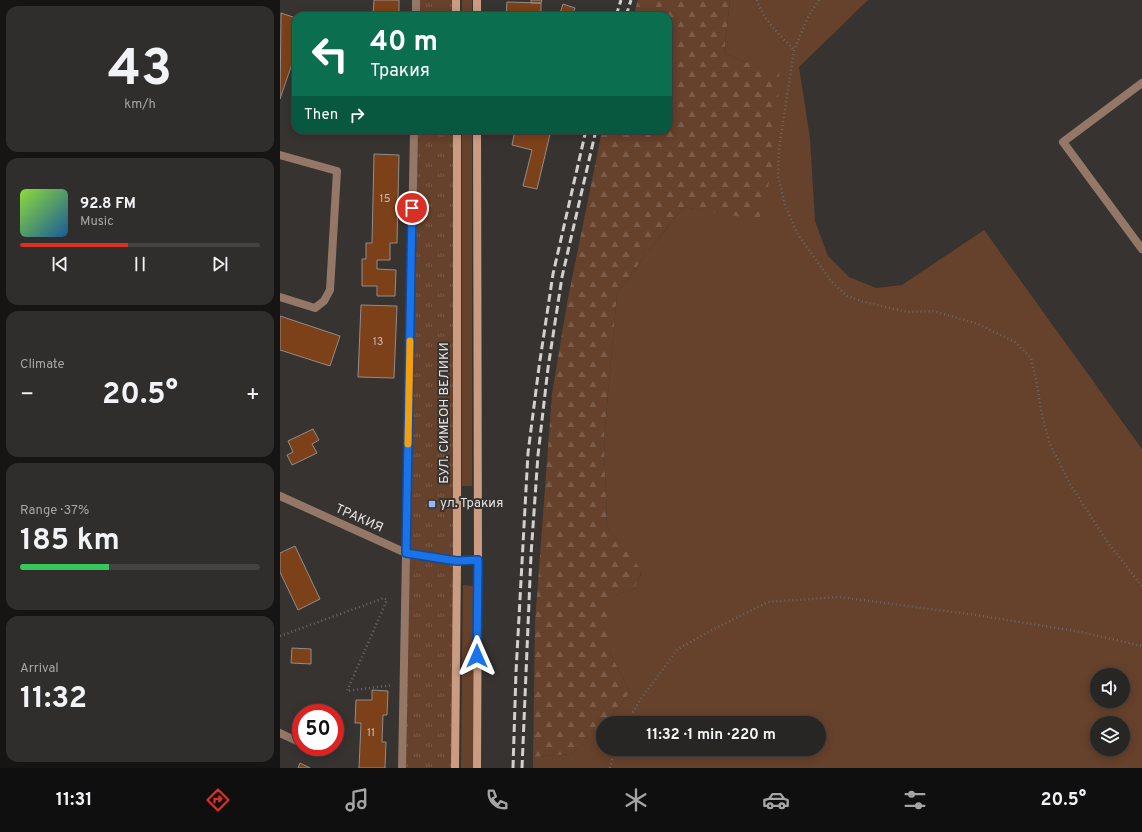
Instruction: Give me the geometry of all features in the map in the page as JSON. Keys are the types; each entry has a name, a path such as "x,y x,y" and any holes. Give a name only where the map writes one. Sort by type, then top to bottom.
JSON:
{"main road":[{"path":"456,0 456,12"},
{"path":"477,0 477,12"},
{"name":"БУЛ. СИМЕОН ВЕЛИКИ","path":"455,768 457,561 457,134"},
{"path":"477,134 477,768"}],"street":[{"path":"416,0 416,12"},
{"path":"1142,83 1063,142 1142,249"},
{"path":"402,768 414,134"},
{"path":"280,155 337,171 330,290 324,301 315,308 280,297"},
{"name":"ТРАКИЯ","path":"280,496 406,553 457,561 478,560"},
{"path":"280,733 292,739"}],"path":[{"path":"757,0 769,23 794,50"},
{"path":"819,0 809,15 794,50 779,149 778,175 785,205 798,235 832,282 847,296 864,302 908,312 933,311 978,324 1015,342 1031,358 1041,411 1049,442 1070,484 1108,542 1142,586"},
{"path":"631,716 640,700 678,649 768,602 839,597 1081,632 1142,646"},
{"path":"280,636 384,598 387,600 347,691 403,683"},
{"path":"610,768 613,756"}],"green space":[{"path":"416,0 456,0 456,12 416,12"},
{"path":"462,0 472,0 472,12 462,12"},
{"path":"638,0 730,0 724,53 746,62 779,71 773,167 759,220 684,207 617,293 604,439 607,527 642,571 634,589 610,597 609,651 630,692 611,716 596,716 596,736 594,738 570,754 533,757 535,622 552,394 567,303 601,134 672,134 672,12 634,12"},
{"path":"730,0 868,0 799,67 810,138 815,221 828,256 849,277 876,288 902,285 984,230 1142,449 1142,768 533,768 533,757 570,754 596,735 596,756 826,756 826,716 611,716 630,692 609,651 609,597 634,589 642,572 607,527 604,439 617,293 684,207 759,219 746,62 724,53"},
{"path":"414,134 457,134 455,768 402,768"},
{"path":"462,134 472,134 472,486 462,486"},
{"path":"463,585 474,586 473,768 461,768"}],"building":[{"path":"374,0 399,0 399,12 373,12"},
{"path":"531,0 542,0 541,3 531,3"},
{"path":"507,2 541,3 541,12 506,12"},
{"path":"563,4 575,8 574,12 560,12"},
{"path":"281,13 292,17 292,64 280,99"},
{"path":"514,134 550,134 537,189 523,186 532,150 512,145"},
{"path":"374,154 399,155 397,243 390,243 390,260 377,260 377,269 396,270 395,296 377,296 377,286 362,286 362,259 366,259 366,243 372,243"},
{"path":"361,305 397,306 394,378 358,377"},
{"path":"280,316 340,336 330,366 280,350"},
{"path":"313,429 319,440 312,444 317,453 292,465 287,455 293,452 288,441"},
{"path":"295,546 320,599 298,610 280,572 280,553"},
{"path":"292,648 311,649 311,664 291,663"},
{"path":"372,690 388,691 387,715 383,715 382,742 386,742 385,768 359,768 361,723 355,723 356,700 372,700"},
{"path":"300,763 310,768 298,768"}],"railway":[{"path":"617,12 621,0"},
{"path":"627,12 631,0"},
{"path":"513,768 516,672 528,453 553,274 585,134"},
{"path":"522,768 531,555 538,455 548,368 562,277 595,134"}],"slow traffic":[{"path":"408,444 410,341"}],"place":[{"name":"ул. Тракия","path":"432,504"}],"route":[{"path":"412,208 406,553 457,561 478,560 477,656"}]}
